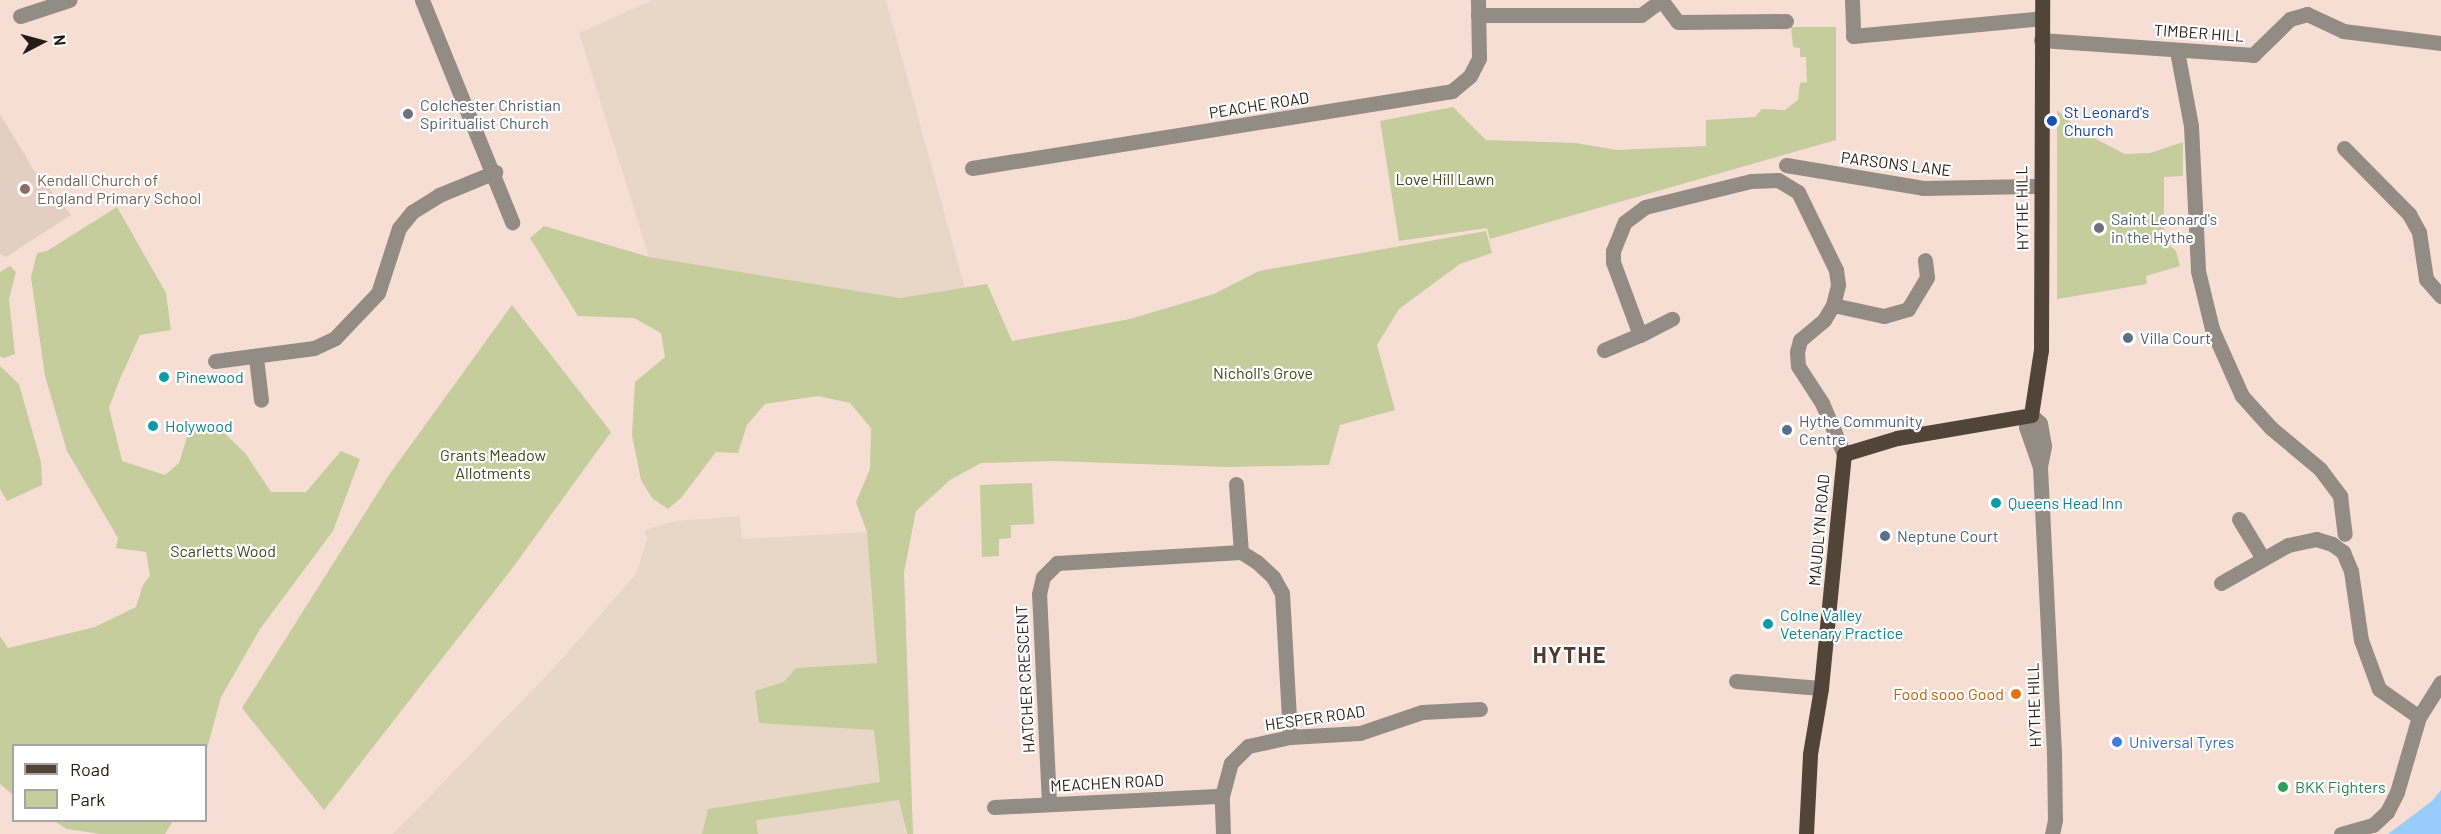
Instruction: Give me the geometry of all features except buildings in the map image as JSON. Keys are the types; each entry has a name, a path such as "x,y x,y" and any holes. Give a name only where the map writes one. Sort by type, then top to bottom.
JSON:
{"main road":[{"name":"HYTHE HILL","path":"2031,415 2042,350 2039,186 2042,0"},
{"name":"MAUDLYN ROAD","path":"1806,834 1810,754 1821,688 1844,454 1896,438 2031,415"}],"street":[{"path":"20,16 69,0"},
{"path":"422,0 495,172 512,222"},
{"path":"1852,0 1853,36 2042,18"},
{"path":"1478,8 1641,15 1662,1 1678,22 1786,21"},
{"name":"PEACHE ROAD","path":"972,168 1452,91 1470,76 1479,58 1478,8"},
{"name":"TIMBER HILL","path":"2041,40 2253,55 2290,19 2307,14 2343,31 2441,43"},
{"path":"2177,51 2191,126 2198,271 2212,329 2242,396 2271,428 2329,479 2340,496 2345,534"},
{"path":"2344,148 2409,214 2418,232 2426,279 2441,296"},
{"name":"PARSONS LANE","path":"1786,165 1923,189 2039,186"},
{"path":"214,362 256,358 314,348 335,338 378,293 399,228 412,212 439,195 495,172"},
{"path":"1640,335 1613,262 1613,251 1625,222 1645,207 1751,181 1778,180 1798,192 1836,270 1838,285 1833,305 1824,320 1800,340 1798,366 1822,403 1844,454"},
{"path":"1833,305 1884,316 1908,309 1926,277 1925,260"},
{"path":"1604,350 1672,319"},
{"path":"256,358 261,400"},
{"name":"HYTHE HILL","path":"2031,415 2026,427 2040,467 2054,752 2055,820 2052,834"},
{"path":"1236,484 1241,552 1273,577 1282,592 1290,737"},
{"path":"2239,519 2262,557"},
{"path":"2221,583 2262,557 2288,545 2316,540 2332,544 2343,552 2351,571 2361,640 2379,689 2419,717"},
{"name":"HATCHER CRESCENT","path":"1049,804 1039,594 1044,577 1057,563 1241,552"},
{"path":"1736,681 1821,688"},
{"path":"2341,834 2373,825 2387,812 2397,792 2419,717 2441,682"},
{"name":"HESPER ROAD","path":"1223,834 1222,796 1230,763 1248,746 1290,737 1360,733 1422,712 1480,709"},
{"name":"MEACHEN ROAD","path":"994,807 1222,796"}],"shaded area":[{"path":"652,0 886,0 965,288 900,298 649,257 579,33"},
{"name":"Kendall Church of England Primary School","path":"0,114 34,170 71,215 6,257 0,254"},
{"path":"740,516 742,539 867,532 877,663 796,668 887,728 906,834 393,834 553,669 636,574 647,539 644,530 676,521"}],"green space":[{"name":"Love Hill Lawn","path":"1791,27 1836,27 1836,140 1490,239 1487,228 1399,241 1380,121 1453,107 1486,140 1576,143 1617,150 1706,146 1706,120 1755,117 1762,109 1785,110 1798,100 1800,83 1807,82 1806,57 1800,57 1800,48 1793,47"},
{"path":"2057,110 2082,132 2125,154 2150,153 2183,142 2183,176 2164,177 2164,240 2176,251 2180,266 2146,276 2147,284 2057,299"},
{"name":"Scarletts Wood","path":"117,207 166,293 171,330 140,335 109,408 122,461 165,475 179,463 189,431 217,426 245,453 271,492 306,492 341,451 360,459 333,531 260,629 221,697 207,748 207,744 12,744 12,794 0,784 0,636 8,648 95,627 136,607 143,585 150,576 146,552 116,548 118,538 67,451 45,376 31,277 37,253 47,251"},
{"name":"Nicholl's Grove","path":"544,226 649,257 900,298 987,284 1012,341 1130,319 1214,294 1259,271 1486,231 1492,253 1460,264 1399,309 1377,345 1395,410 1340,425 1329,465 1226,467 1054,461 981,463 950,480 916,511 904,572 913,834 907,834 899,800 756,820 758,834 702,834 708,809 880,782 874,730 759,723 755,691 784,682 796,668 877,663 867,532 856,502 870,469 871,428 850,403 818,396 765,404 747,425 738,453 716,452 681,498 668,509 652,498 641,480 632,435 635,382 665,357 661,333 634,318 578,316 530,238"},
{"path":"10,266 16,272 9,299 15,354 4,358 0,356 0,272"},
{"name":"Grants Meadow Allotments","path":"512,305 611,432 514,566 324,810 242,708 389,475"},
{"path":"0,366 19,384 41,462 42,485 7,501 0,489"},
{"path":"1032,483 1034,524 1011,525 1011,538 999,539 999,556 982,557 980,485"},
{"path":"56,822 172,822 165,834 101,834 67,829"}],"water":[{"path":"2441,790 2441,834 2388,834 2432,801"}],"place":[{"name":"Colchester Christian Spiritualist Church","path":"408,114"},
{"name":"St Leonard's Church","path":"2052,121"},
{"name":"Kendall Church of England Primary School","path":"25,189"},
{"name":"Saint Leonard's in the Hythe","path":"2099,228"},
{"name":"Villa Court","path":"2128,338"},
{"name":"Pinewood","path":"164,377"},
{"name":"Holywood","path":"153,426"},
{"name":"Hythe Community Centre","path":"1787,430"},
{"name":"Queens Head Inn","path":"1996,503"},
{"name":"Neptune Court","path":"1885,536"},
{"name":"Colne Valley Vetenary Practice","path":"1768,624"},
{"name":"Food sooo Good","path":"2016,694"},
{"name":"Universal Tyres","path":"2117,742"},
{"name":"BKK Fighters","path":"2283,787"}],"district":[{"name":"HYTHE","path":"1570,655"}]}
